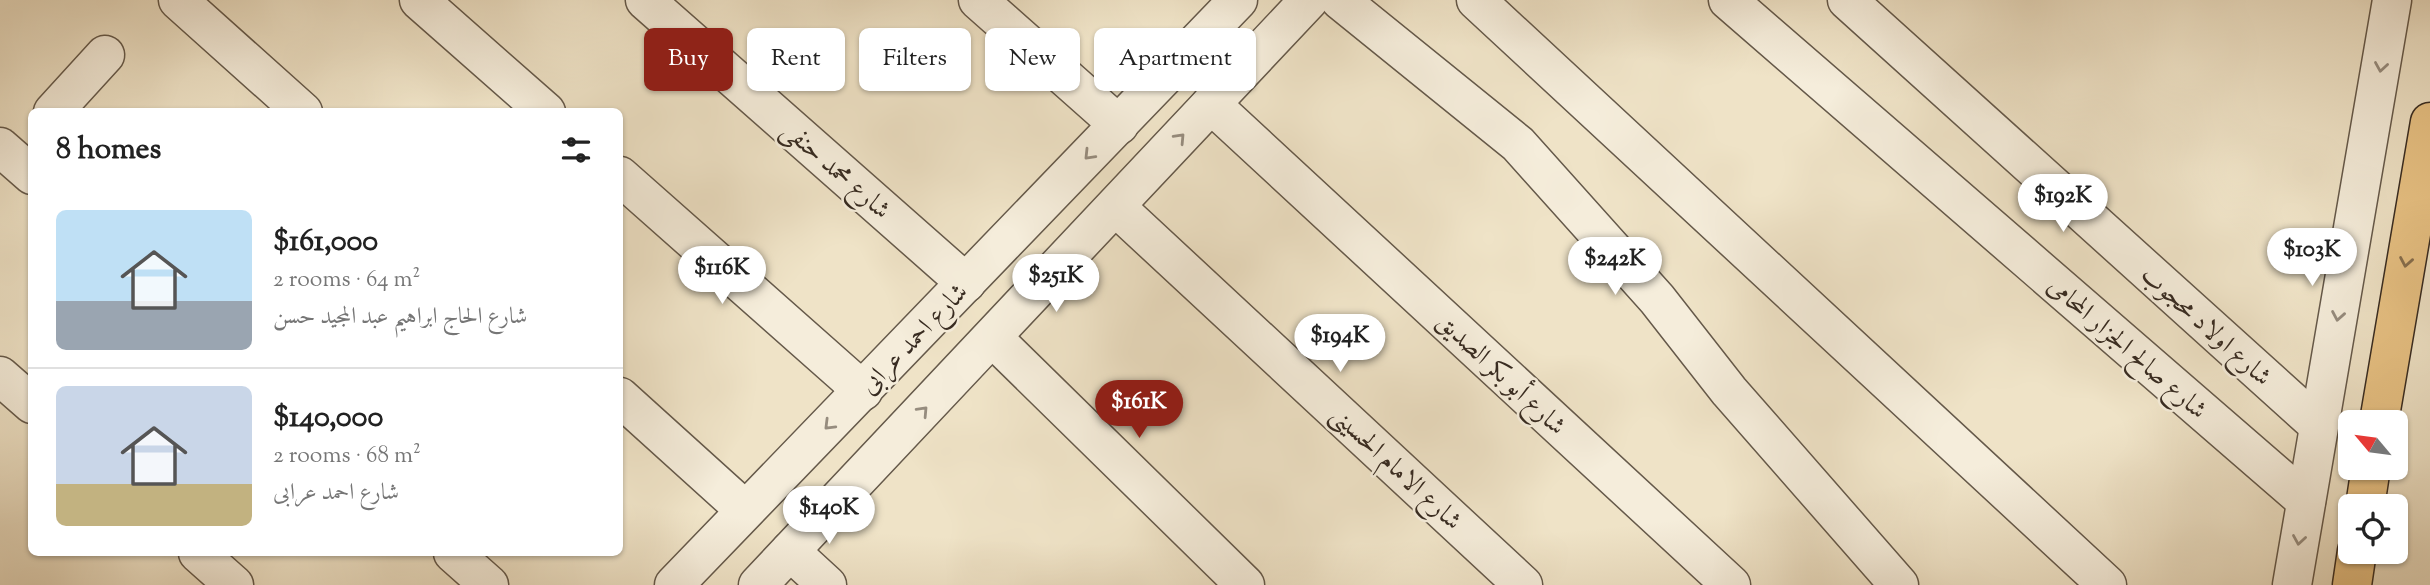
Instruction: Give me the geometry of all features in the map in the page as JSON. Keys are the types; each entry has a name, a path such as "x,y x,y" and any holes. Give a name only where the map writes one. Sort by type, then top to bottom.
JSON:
{"highway":[{"path":"2381,410 2430,122"},
{"path":"2352,585 2355,564"}],"street":[{"path":"178,0 299,108"},
{"path":"419,0 541,108"},
{"name":"شارع محمد حنفى","path":"645,0 966,283"},
{"path":"978,0 1119,125"},
{"path":"758,585 1309,0"},
{"path":"1340,0 1518,144 1657,299 1729,391 1899,585"},
{"path":"1476,0 2107,585"},
{"name":"شارع صالح الجزار المحامى","path":"1728,0 2306,501"},
{"name":"شارع اولاد محجوب","path":"1847,0 2318,425"},
{"path":"2292,585 2392,0"},
{"name":"شارع احمد عرابى","path":"674,585 1119,125 1233,2"},
{"path":"57,108 105,55"},
{"name":"شارع أبو بكر الصديق","path":"1211,104 1731,585"},
{"path":"623,179 863,391"},
{"name":"شارع الامام الحسينى","path":"1116,207 1523,585"},
{"path":"993,338 1245,585"},
{"path":"0,376 28,400"},
{"path":"623,400 745,510"},
{"path":"790,551 827,585"},
{"path":"201,556 234,585"},
{"path":"456,556 489,585"}]}
